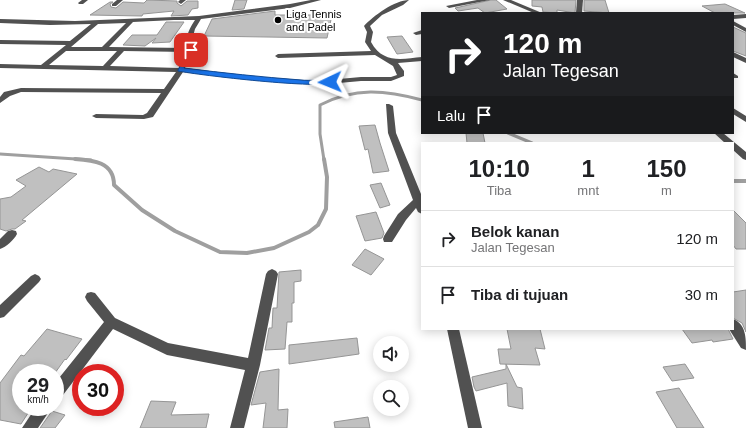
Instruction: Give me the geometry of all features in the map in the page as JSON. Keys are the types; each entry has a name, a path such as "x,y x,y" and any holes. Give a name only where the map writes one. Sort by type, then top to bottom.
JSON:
{"street":[{"path":"114,5 120,0"},
{"path":"0,21 26,23 97,22 199,18 296,5 318,0"},
{"path":"0,66 181,70 251,78 317,83 361,78 391,79 401,76 401,71 399,67 375,52 368,42 370,32 368,25 380,14 406,0"},
{"path":"449,6 487,0"},
{"path":"506,0 536,12"},
{"path":"579,12 580,0"},
{"path":"734,17 746,16"},
{"path":"96,116 144,117 150,115 181,70 191,50 189,40 192,29 199,18"},
{"path":"103,50 131,21"},
{"path":"43,67 97,22"},
{"path":"734,24 746,30"},
{"path":"0,42 72,43"},
{"path":"64,50 191,50"},
{"path":"104,68 122,50"},
{"path":"307,53 375,52"},
{"path":"278,56 375,52"},
{"path":"734,55 746,61"},
{"path":"392,62 421,59"},
{"path":"0,101 7,94 21,90 167,91"},
{"path":"388,239 402,217 420,198 392,133 389,106"},
{"path":"734,111 746,120"},
{"path":"719,134 729,142"},
{"path":"734,146 746,156"},
{"path":"0,245 12,234"},
{"path":"237,428 254,365 272,274"},
{"path":"0,313 35,279"},
{"path":"91,297 111,322 167,349 203,357 254,365"},
{"path":"64,382 111,322"},
{"path":"734,327 746,344"},
{"path":"453,330 475,428"},
{"path":"29,428 38,416"}],"building":[{"path":"147,0 177,1 177,3 181,6 187,1 198,1 198,8 192,9 188,15 171,16 174,11 143,14 142,16 90,15 110,2 113,2 110,4 111,7 116,8 123,2 144,3"},
{"path":"235,0 247,0 244,9 232,10"},
{"path":"496,0 507,9 484,12 478,8 458,11 455,8"},
{"path":"532,0 576,0 575,12 557,10 557,12 543,12 542,7 532,6"},
{"path":"584,0 605,0 609,12 596,12 584,11"},
{"path":"725,4 745,13 713,12 702,6"},
{"name":"Liga Tennis and Padel","path":"275,11 275,15 332,15 327,38 204,36 212,19"},
{"path":"166,22 184,22 170,42 152,43 156,38 145,46 123,45 132,35 157,35"},
{"path":"734,27 746,33 746,56 734,51"},
{"path":"402,36 413,52 397,54 387,37"},
{"path":"375,125 389,171 373,173 368,149 365,150 359,126"},
{"path":"466,134 483,134 485,142 467,142"},
{"path":"39,167 49,172 53,169 77,174 22,220 26,221 15,229 6,231 0,229 0,199 11,197 26,186 16,180"},
{"path":"381,183 390,205 380,208 370,185"},
{"path":"734,211 746,223 746,249 736,249 734,246"},
{"path":"376,212 384,233 382,238 365,241 356,216"},
{"path":"365,249 384,259 371,275 352,265"},
{"path":"301,270 301,281 294,282 292,322 287,322 285,349 265,350 269,328 272,328 273,308 277,308 279,272"},
{"path":"746,290 746,332 742,323 734,319 734,292"},
{"path":"47,329 82,339 61,364 14,364 21,355 24,356"},
{"path":"507,330 540,330 545,349 535,348 540,365 500,364 498,349 511,349"},
{"path":"683,330 728,330 733,339 713,342 712,340 692,343"},
{"path":"357,338 359,354 289,364 289,345"},
{"path":"506,364 517,387 522,388 523,409 508,406 507,383 476,391 474,387 472,377 506,369"},
{"path":"685,364 694,378 672,381 663,367"},
{"path":"12,367 12,416 26,416 21,424 0,420 0,383"},
{"path":"279,369 278,410 288,409 287,428 263,428 266,403 251,405 260,372"},
{"path":"679,388 704,428 677,428 656,392"},
{"path":"151,401 176,402 171,415 209,414 206,428 140,428"},
{"path":"65,415 55,428 40,428 48,416"},
{"path":"368,417 370,428 335,428 334,422"}],"waterway":[{"path":"324,160 320,134 320,105 346,95 370,92 383,92 421,100"},
{"path":"510,134 530,142"},
{"path":"0,154 91,160"},
{"path":"75,159 89,160 106,167 113,177 114,185 142,210 175,231 220,252 247,253 274,248 309,232 318,225 326,209 327,177 324,159"},
{"path":"734,181 746,181"}],"place":[{"name":"Liga Tennis and Padel","path":"278,20"}],"route":[{"path":"191,50 181,70 263,79 317,83 330,82"}]}
